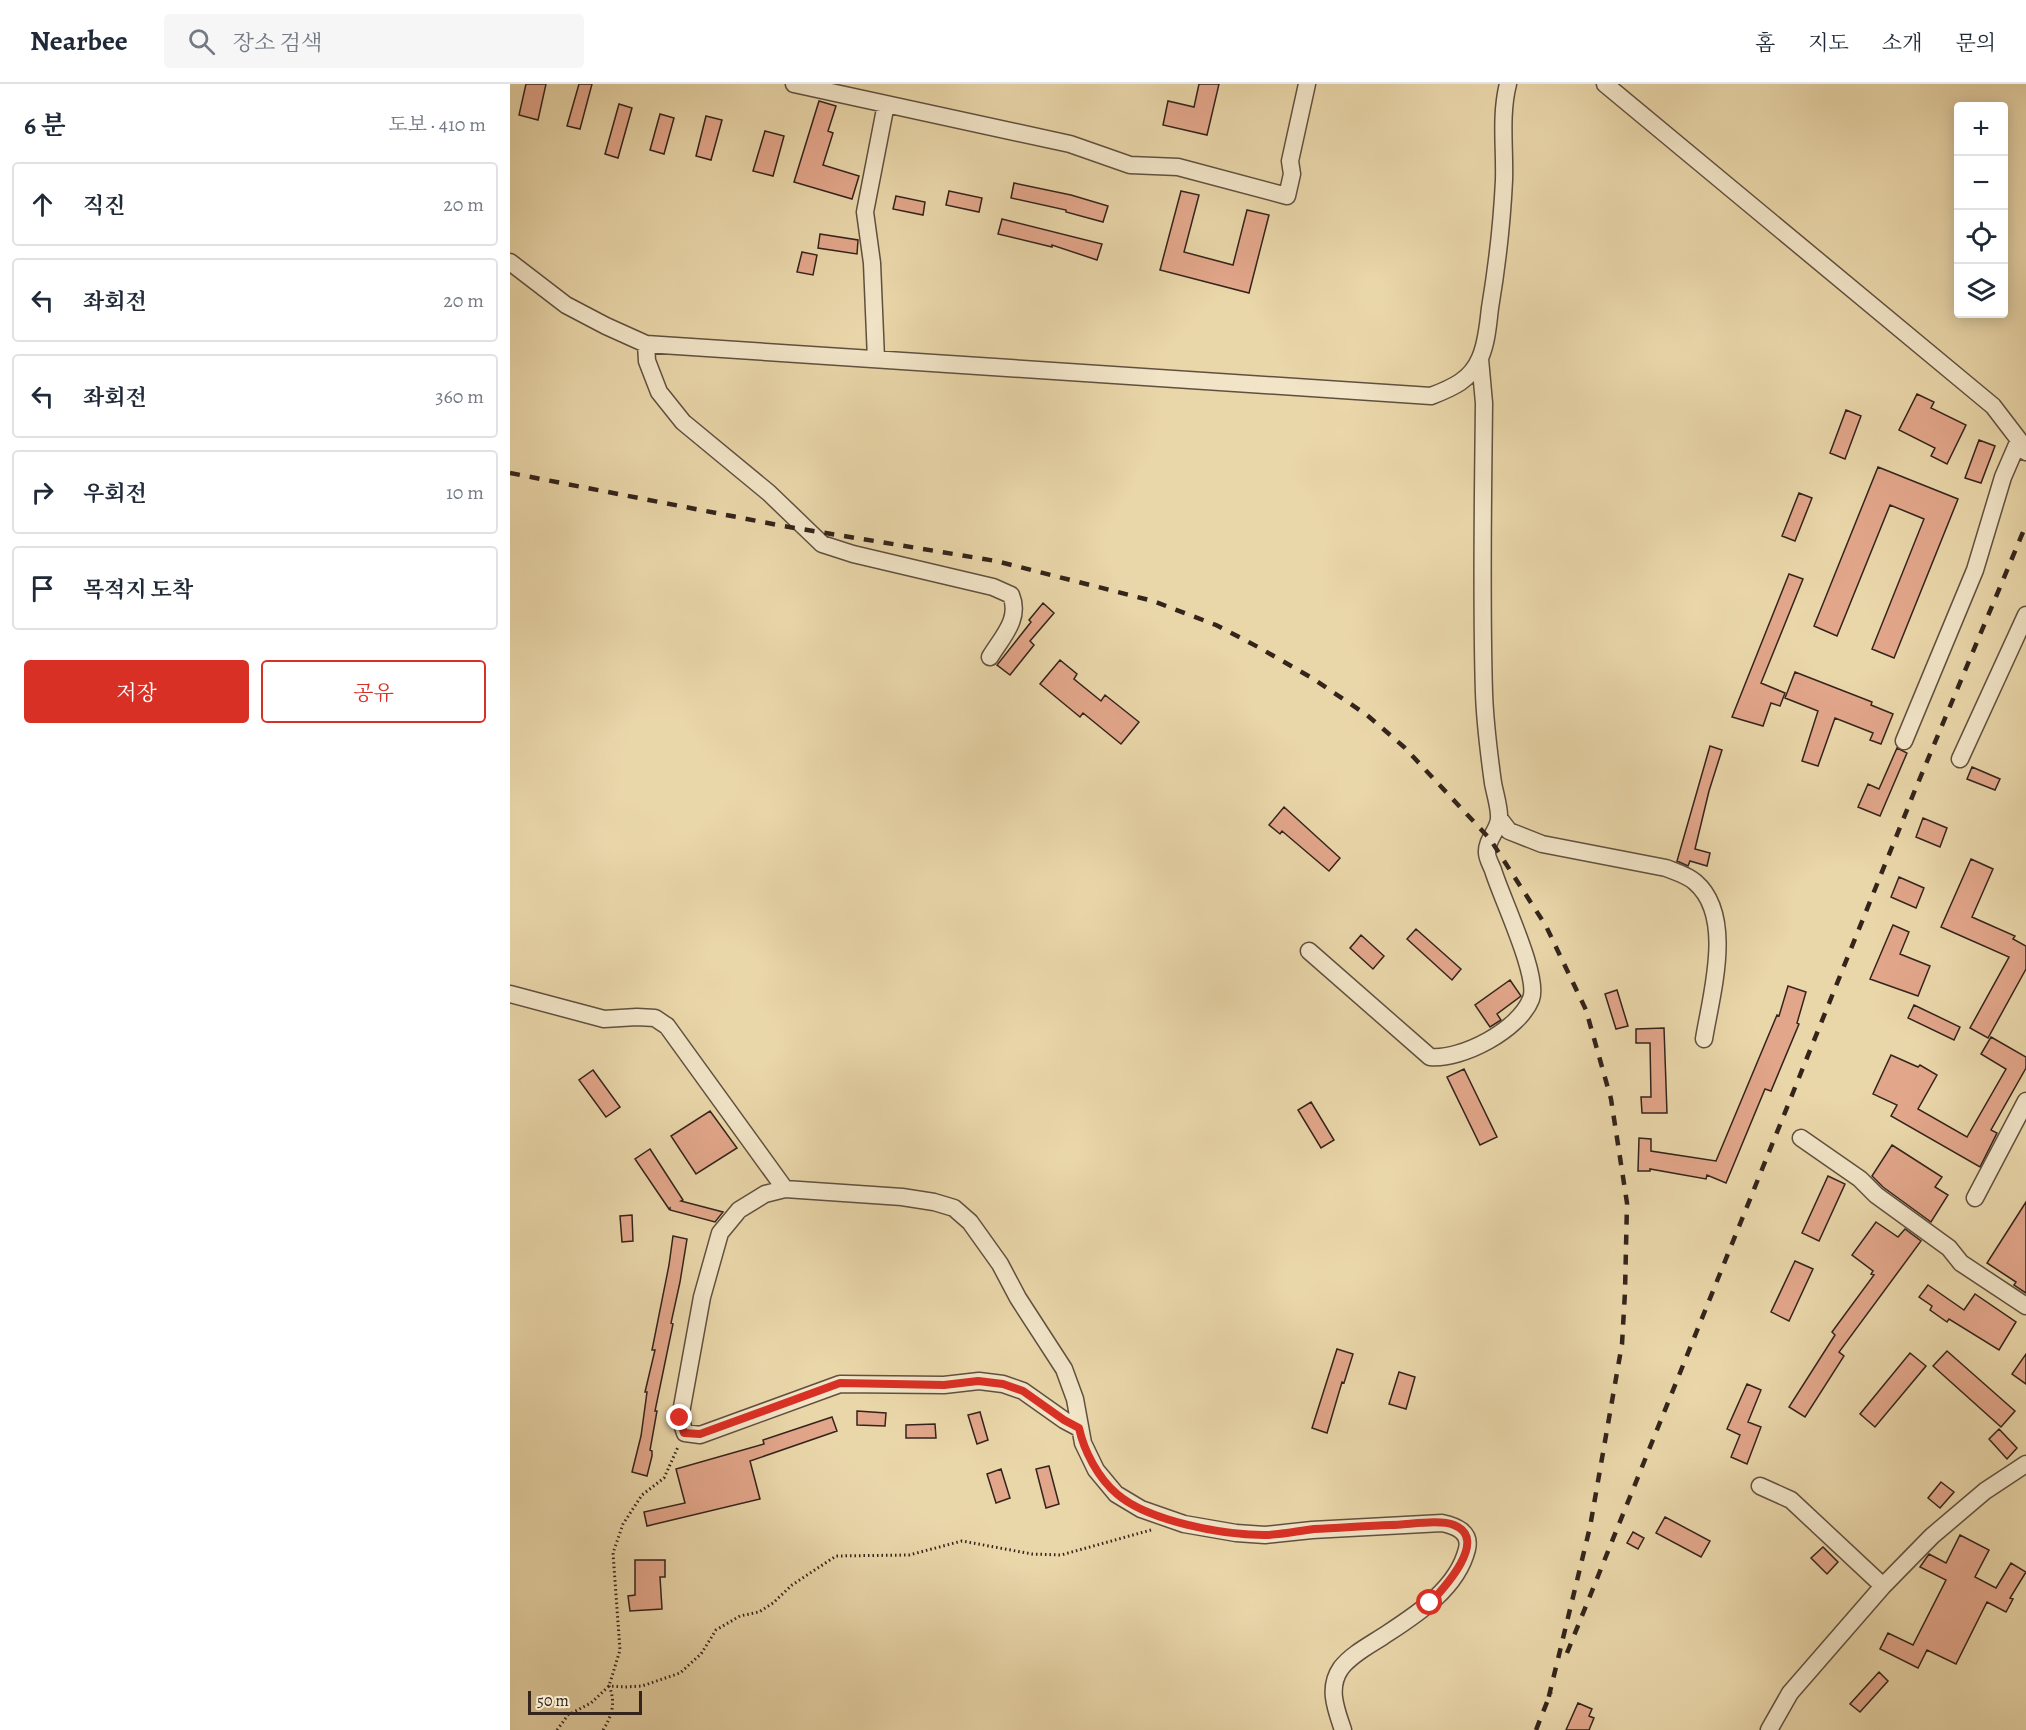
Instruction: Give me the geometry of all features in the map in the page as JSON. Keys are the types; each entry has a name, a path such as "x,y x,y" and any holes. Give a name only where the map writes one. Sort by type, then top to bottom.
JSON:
{"street":[{"path":"794,84 1070,144 1130,165 1178,167 1287,196 1292,174 1290,161 1307,84"},
{"path":"510,262 566,305 646,344 1431,396 1454,388 1469,374 1480,358 1486,338 1497,265 1504,181 1504,124 1508,84"},
{"path":"1605,84 1993,406 2023,446 2003,477 1975,570 1904,741"},
{"path":"876,359 872,263 865,212 886,104"},
{"path":"646,344 647,361 659,392 682,422 769,493 822,544 853,554 993,587 1011,595 1016,606 1013,620 990,657"},
{"path":"1480,358 1484,403 1484,695 1499,819 1509,831 1542,844 1666,868 1696,883 1709,900 1715,918 1718,950 1704,1038"},
{"path":"1960,759 2026,615"},
{"path":"1309,951 1430,1057 1443,1058 1460,1053 1506,1030 1532,998 1534,983 1487,853 1490,839 1499,819"},
{"path":"510,994 604,1019 655,1018 667,1026 785,1189"},
{"path":"1975,1198 2026,1101"},
{"path":"1801,1138 1860,1179 1876,1195 1949,1248 1961,1263 2026,1306"},
{"path":"1079,1428 1023,1391 1003,1384 978,1381 944,1385 840,1383 700,1434 684,1433 680,1418 702,1297 720,1233 739,1210 765,1194 785,1189 902,1197 954,1208 970,1222 985,1241 1018,1298 1064,1369 1075,1400 1083,1443 1096,1470 1116,1494 1141,1509 1184,1524 1236,1533 1266,1535 1312,1530 1442,1523 1456,1526 1466,1536 1468,1545 1464,1558 1450,1581 1430,1603 1359,1652 1341,1668 1333,1686 1335,1705 1343,1730"},
{"path":"1770,1730 1790,1694 1883,1586 1932,1536 1985,1491 2026,1464"},
{"path":"1760,1486 1791,1500 1883,1586"}],"path":[{"path":"557,1730 568,1715 591,1703 609,1686 620,1650 613,1552 623,1524 642,1495 664,1478 684,1433"},
{"path":"609,1686 642,1686 680,1672 701,1654 716,1630 740,1616 759,1612 773,1603 792,1585 836,1556 909,1555 962,1541 1032,1554 1061,1556 1149,1531 1167,1517"},
{"path":"603,1730 609,1720 614,1698 609,1686"}],"building":[{"path":"526,84 546,84 538,120 519,115"},
{"path":"579,84 592,84 580,129 567,126"},
{"path":"1199,84 1219,84 1207,135 1163,125 1168,101 1194,107"},
{"path":"819,101 836,106 828,131 833,133 823,165 859,176 852,199 794,182"},
{"path":"619,104 632,108 618,158 605,154"},
{"path":"660,114 674,118 664,154 650,150"},
{"path":"706,116 722,120 711,160 696,156"},
{"path":"765,131 784,136 773,176 753,171"},
{"path":"1014,183 1071,195 1108,206 1103,222 1066,212 1066,210 1011,198"},
{"path":"949,191 982,198 979,212 946,205"},
{"path":"1181,191 1199,195 1184,252 1233,265 1247,210 1269,215 1249,293 1160,270"},
{"path":"896,196 925,202 923,215 893,209"},
{"path":"1002,219 1102,244 1097,260 1052,245 1052,247 998,234"},
{"path":"820,234 858,240 857,254 818,248"},
{"path":"802,252 817,255 813,275 797,272"},
{"path":"1917,394 1934,402 1931,408 1966,425 1947,464 1931,456 1935,448 1899,430"},
{"path":"1846,410 1861,416 1845,459 1830,453"},
{"path":"1979,440 1995,446 1981,483 1965,478"},
{"path":"1878,467 1958,499 1894,658 1872,649 1924,519 1890,505 1837,636 1814,626"},
{"path":"1799,493 1812,498 1795,541 1782,536"},
{"path":"1789,574 1803,579 1761,683 1785,693 1780,706 1771,703 1763,726 1732,717"},
{"path":"1043,603 1054,613 1030,641 1034,645 1010,675 997,665"},
{"path":"1060,660 1077,674 1074,679 1101,701 1105,695 1139,722 1121,744 1083,713 1080,717 1040,684"},
{"path":"1795,672 1872,702 1871,705 1893,714 1881,744 1870,740 1873,733 1835,718 1818,766 1802,761 1818,711 1785,698"},
{"path":"1710,746 1722,750 1695,849 1710,853 1707,866 1690,861 1688,866 1677,861"},
{"path":"1897,748 1907,753 1880,816 1858,807 1868,784 1879,789"},
{"path":"1972,767 2000,779 1995,790 1967,779"},
{"path":"1284,807 1340,858 1329,871 1282,831 1280,834 1269,825"},
{"path":"1923,818 1947,828 1940,847 1916,837"},
{"path":"1971,859 1993,869 1972,917 2015,936 2013,939 2026,946 2026,969 1988,1038 1970,1028 2009,957 1941,927"},
{"path":"1899,877 1924,888 1916,908 1891,897"},
{"path":"1893,925 1909,932 1900,954 1930,966 1918,996 1870,979"},
{"path":"1416,929 1461,969 1452,980 1407,939"},
{"path":"1361,935 1384,956 1373,969 1350,948"},
{"path":"1510,980 1521,996 1497,1014 1501,1020 1490,1027 1475,1005"},
{"path":"1788,986 1806,992 1797,1023 1799,1024 1771,1091 1765,1089 1726,1183 1707,1175 1706,1179 1650,1169 1650,1171 1638,1171 1639,1138 1651,1139 1651,1151 1716,1161 1777,1015 1779,1016"},
{"path":"1617,990 1628,1026 1616,1029 1605,994"},
{"path":"1914,1005 1960,1027 1954,1040 1908,1018"},
{"path":"1664,1028 1667,1113 1642,1113 1641,1097 1651,1097 1650,1043 1636,1043 1636,1029"},
{"path":"1991,1037 2026,1057 2026,1068 1991,1130 1997,1133 1980,1167 1891,1116 1897,1105 1873,1094 1891,1055 1918,1067 1920,1065 1937,1075 1918,1109 1967,1137 2006,1069 1981,1054"},
{"path":"1464,1069 1497,1137 1480,1145 1447,1077"},
{"path":"593,1070 620,1107 606,1117 579,1080"},
{"path":"1311,1102 1334,1140 1321,1148 1298,1110"},
{"path":"710,1111 737,1148 696,1174 671,1136"},
{"path":"1892,1145 1942,1177 1935,1187 1948,1195 1931,1222 1883,1187 1872,1176"},
{"path":"650,1149 683,1200 681,1201 723,1212 715,1222 669,1209 635,1159"},
{"path":"1828,1176 1845,1184 1819,1241 1802,1233"},
{"path":"2026,1202 2026,1293 2014,1285 2016,1282 1987,1263"},
{"path":"632,1215 633,1241 622,1242 620,1216"},
{"path":"1876,1222 1898,1237 1905,1229 1921,1241 1839,1352 1844,1356 1805,1417 1789,1407 1835,1335 1832,1332 1874,1275 1871,1274 1873,1271 1852,1255"},
{"path":"673,1236 687,1239 655,1411 657,1411 650,1450 652,1456 647,1476 632,1472 641,1436 647,1392 645,1392 655,1350 652,1350"},
{"path":"1795,1261 1813,1269 1789,1321 1771,1312"},
{"path":"1928,1285 1964,1310 1975,1294 2016,1322 1999,1350 1949,1319 1947,1322 1930,1310 1932,1306 1919,1297"},
{"path":"1337,1349 1353,1354 1327,1433 1312,1428"},
{"path":"1947,1351 2015,1411 2001,1427 1933,1366"},
{"path":"1910,1353 1926,1366 1875,1427 1860,1414"},
{"path":"2026,1354 2026,1384 2012,1374"},
{"path":"1399,1372 1415,1377 1406,1409 1389,1404"},
{"path":"1747,1384 1761,1390 1748,1422 1761,1427 1747,1464 1731,1457 1740,1435 1727,1429"},
{"path":"857,1411 886,1413 885,1426 857,1425"},
{"path":"980,1412 988,1440 977,1444 968,1415"},
{"path":"832,1417 837,1431 750,1461 760,1499 647,1526 644,1512 685,1503 676,1469 764,1444 763,1440"},
{"path":"935,1424 936,1438 906,1438 906,1425"},
{"path":"1999,1429 2017,1448 2007,1459 1989,1439"},
{"path":"1049,1466 1059,1504 1046,1508 1036,1469"},
{"path":"1001,1469 1010,1498 996,1503 987,1474"},
{"path":"1941,1482 1954,1492 1940,1508 1928,1498"},
{"path":"1665,1517 1710,1541 1701,1557 1656,1533"},
{"path":"1633,1532 1644,1538 1638,1549 1627,1543"},
{"path":"1960,1535 1989,1550 1975,1577 1996,1588 2011,1563 2026,1572 2010,1598 2013,1599 2006,1612 1987,1602 1956,1664 1927,1650 1918,1668 1880,1649 1888,1633 1913,1645 1946,1580 1920,1567 1929,1554 1946,1563"},
{"path":"1823,1547 1838,1562 1827,1574 1811,1558"},
{"path":"635,1560 665,1560 665,1577 660,1577 662,1609 630,1611 628,1596 635,1595"},
{"path":"1879,1672 1888,1681 1860,1712 1850,1704"},
{"path":"1578,1703 1592,1709 1589,1716 1594,1718 1589,1730 1566,1730"}],"railway":[{"path":"510,473 783,526 996,561 1153,601 1216,625 1258,647 1312,678 1367,715 1404,747 1490,839 1546,926 1586,1010 1611,1099 1627,1203 1622,1344 1590,1527 1548,1700"},
{"path":"1567,1653 1915,790 2026,525"},
{"path":"1536,1730 1551,1692"}],"route":[{"path":"680,1418 684,1433 700,1434 840,1383 944,1385 978,1381 1003,1384 1023,1391 1079,1428 1083,1443 1096,1470 1116,1494 1141,1509 1184,1524 1210,1530 1266,1535 1378,1526 1442,1523 1456,1526 1466,1536 1468,1545 1464,1558 1450,1581 1430,1603"}]}
